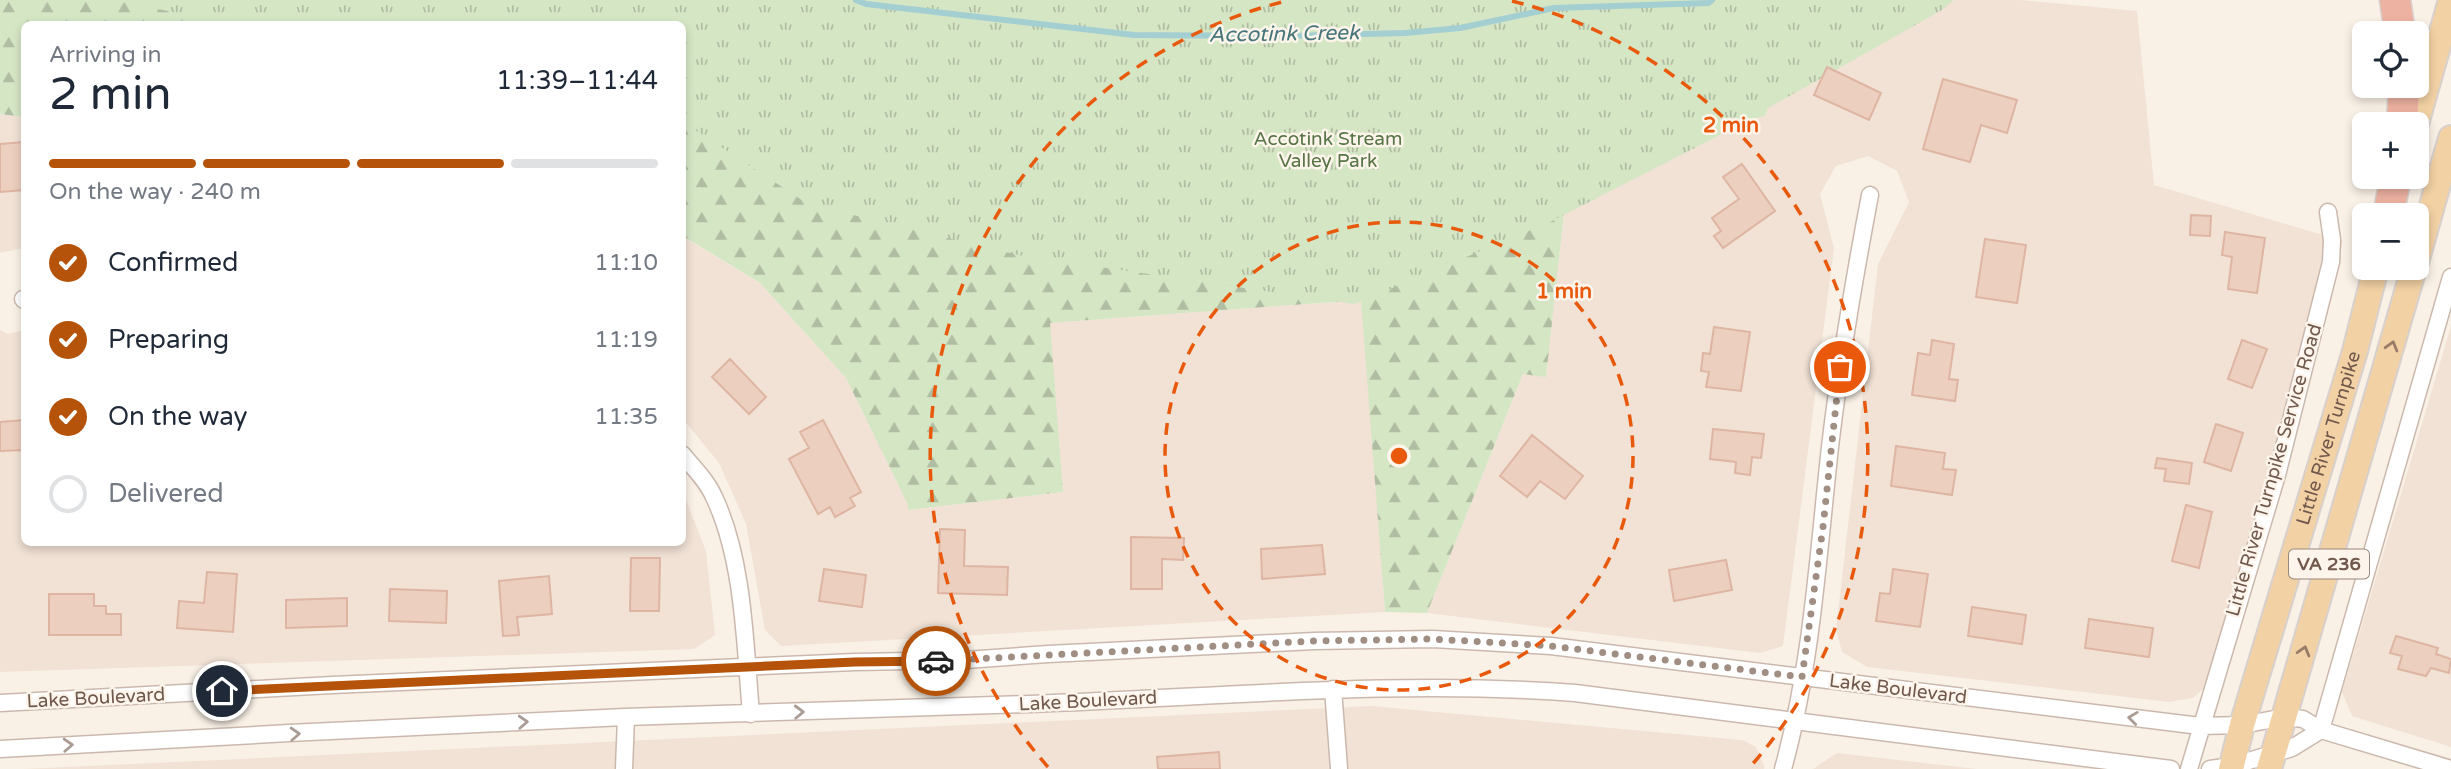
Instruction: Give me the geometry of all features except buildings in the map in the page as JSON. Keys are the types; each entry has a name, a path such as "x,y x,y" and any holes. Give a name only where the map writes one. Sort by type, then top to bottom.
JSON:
{"highway":[{"path":"2395,0 2398,21"}],"main road":[{"path":"2419,112 2451,0"},
{"path":"2429,216 2451,138"},
{"name":"Little River Turnpike","path":"2224,768 2242,725 2351,363 2373,280"},
{"name":"Little River Turnpike","path":"2271,761 2411,280"}],"street":[{"path":"1783,769 1802,677 1823,527 1847,312 1870,195"},
{"name":"Little River Turnpike Service Road","path":"2189,769 2277,475 2331,262 2332,240 2328,212"},
{"path":"2224,768 2271,761 2322,730 2451,277"},
{"path":"686,459 713,495 723,519 735,568 751,713"},
{"name":"Lake Boulevard","path":"0,703 332,685 966,660 1301,642 1433,639 1551,646 2200,726 2242,725 2285,717"},
{"name":"Lake Boulevard","path":"0,749 626,717 1101,702 1430,686 1514,688 1575,694 2171,769"},
{"path":"1333,689 1339,768"},
{"path":"624,769 626,717"},
{"path":"2285,717 2303,719 2322,730 2451,769"}],"shaded area":[{"path":"1801,0 2021,0 2137,11 2154,185 2343,241 2211,682 2193,698 2169,702 1867,667 1842,652 1836,630 1878,264 1909,202 1897,171 1868,156 1836,166 1820,194 1834,248 1783,646 1760,653 1427,613 1523,374 1546,376 1570,158"},
{"path":"0,114 21,117 21,249 0,253"},
{"path":"686,238 760,283 846,378 908,505 908,510 1063,492 1049,323 1362,300 1385,612 781,646 765,630 746,524 719,463 686,423"},
{"path":"2451,326 2451,747 2352,716 2342,692"},
{"path":"0,330 8,334 21,331 21,546 686,546 686,500 706,551 715,635 694,649 0,672"},
{"path":"1372,706 1742,740 1756,747 1764,769 24,769"},
{"path":"1837,753 1977,769 1813,769"}],"green space":[{"name":"Accotink Stream Valley Park","path":"0,0 1801,0 1765,116 1570,159 1546,377 1523,374 1427,613 1385,612 1361,300 1050,323 1063,492 908,510 908,505 846,378 760,283 686,238 686,21 21,21 21,117 0,114"},
{"name":"Accotink Stream Valley Park","path":"111,0 1954,0 1942,10 1722,134 1550,222 1354,304 1018,255 808,204 686,124 686,21 220,21"}],"waterway":[{"name":"Accotink Creek","path":"856,0 866,4 1134,35 1290,36 1405,33 1460,28 1554,8 1708,3 1712,0"}],"way so far":[{"path":"936,661 1314,641 1433,639 1551,646 1802,677 1823,527 1840,367"}],"route":[{"path":"222,691 855,662 936,661"}]}
